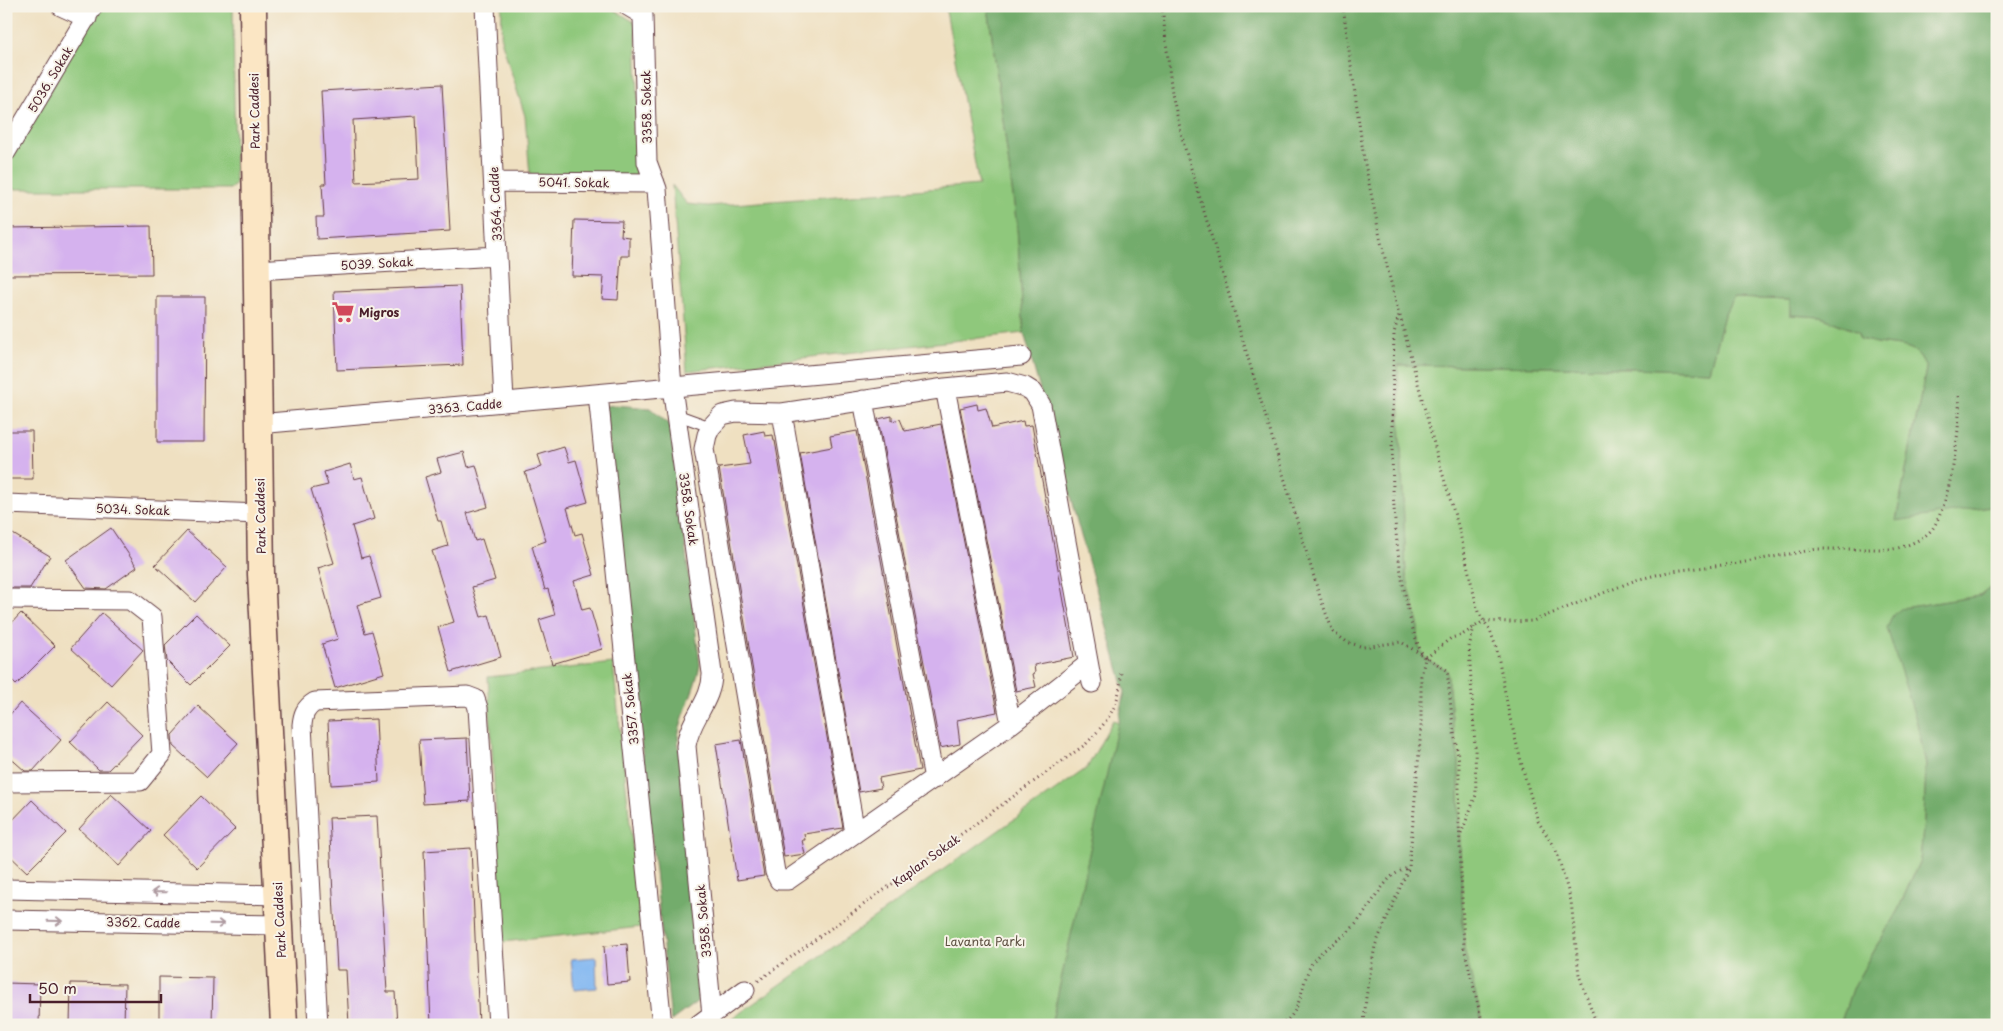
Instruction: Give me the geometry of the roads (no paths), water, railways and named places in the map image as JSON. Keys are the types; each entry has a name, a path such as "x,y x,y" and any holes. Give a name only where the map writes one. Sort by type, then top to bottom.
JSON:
{"street":[{"path":"61,6 90,12"},
{"name":"Park Caddesi","path":"253,6 261,574 284,1025"},
{"name":"3364. Cadde","path":"485,6 504,402"},
{"name":"3358. Sokak","path":"628,6 644,16 647,162 657,189 675,414 712,680 708,696 689,733 686,746 705,1020"},
{"name":"5036. Sokak","path":"6,152 90,12"},
{"name":"5041. Sokak","path":"494,182 655,183"},
{"name":"5039. Sokak","path":"256,270 497,256"},
{"name":"3363. Cadde","path":"258,424 1021,356"},
{"path":"1088,664 1011,724 934,779 788,880 779,880 774,872 704,449 710,427 722,416 736,412 782,413 945,388 1007,382 1025,387 1033,392 1041,405 1092,683"},
{"path":"945,388 1011,724"},
{"name":"3357. Sokak","path":"598,394 662,1025"},
{"path":"863,400 934,779"},
{"path":"782,413 855,833"},
{"name":"5034. Sokak","path":"6,504 260,514"},
{"path":"6,599 130,600 152,617 162,754 140,781 6,782"},
{"path":"318,1025 303,716 308,706 315,702 467,696 475,699 478,708 498,1025"},
{"path":"6,889 278,895"},
{"name":"3362. Cadde","path":"6,920 279,925"},
{"path":"705,1020 746,990"}],"lane":[{"path":"675,414 710,427"}],"water":[{"path":"596,957 597,988 574,990 571,959"}],"place":[{"name":"Migros","path":"343,312"}],"park label":[{"name":"Lavanta Parkı","path":"985,941"}]}
